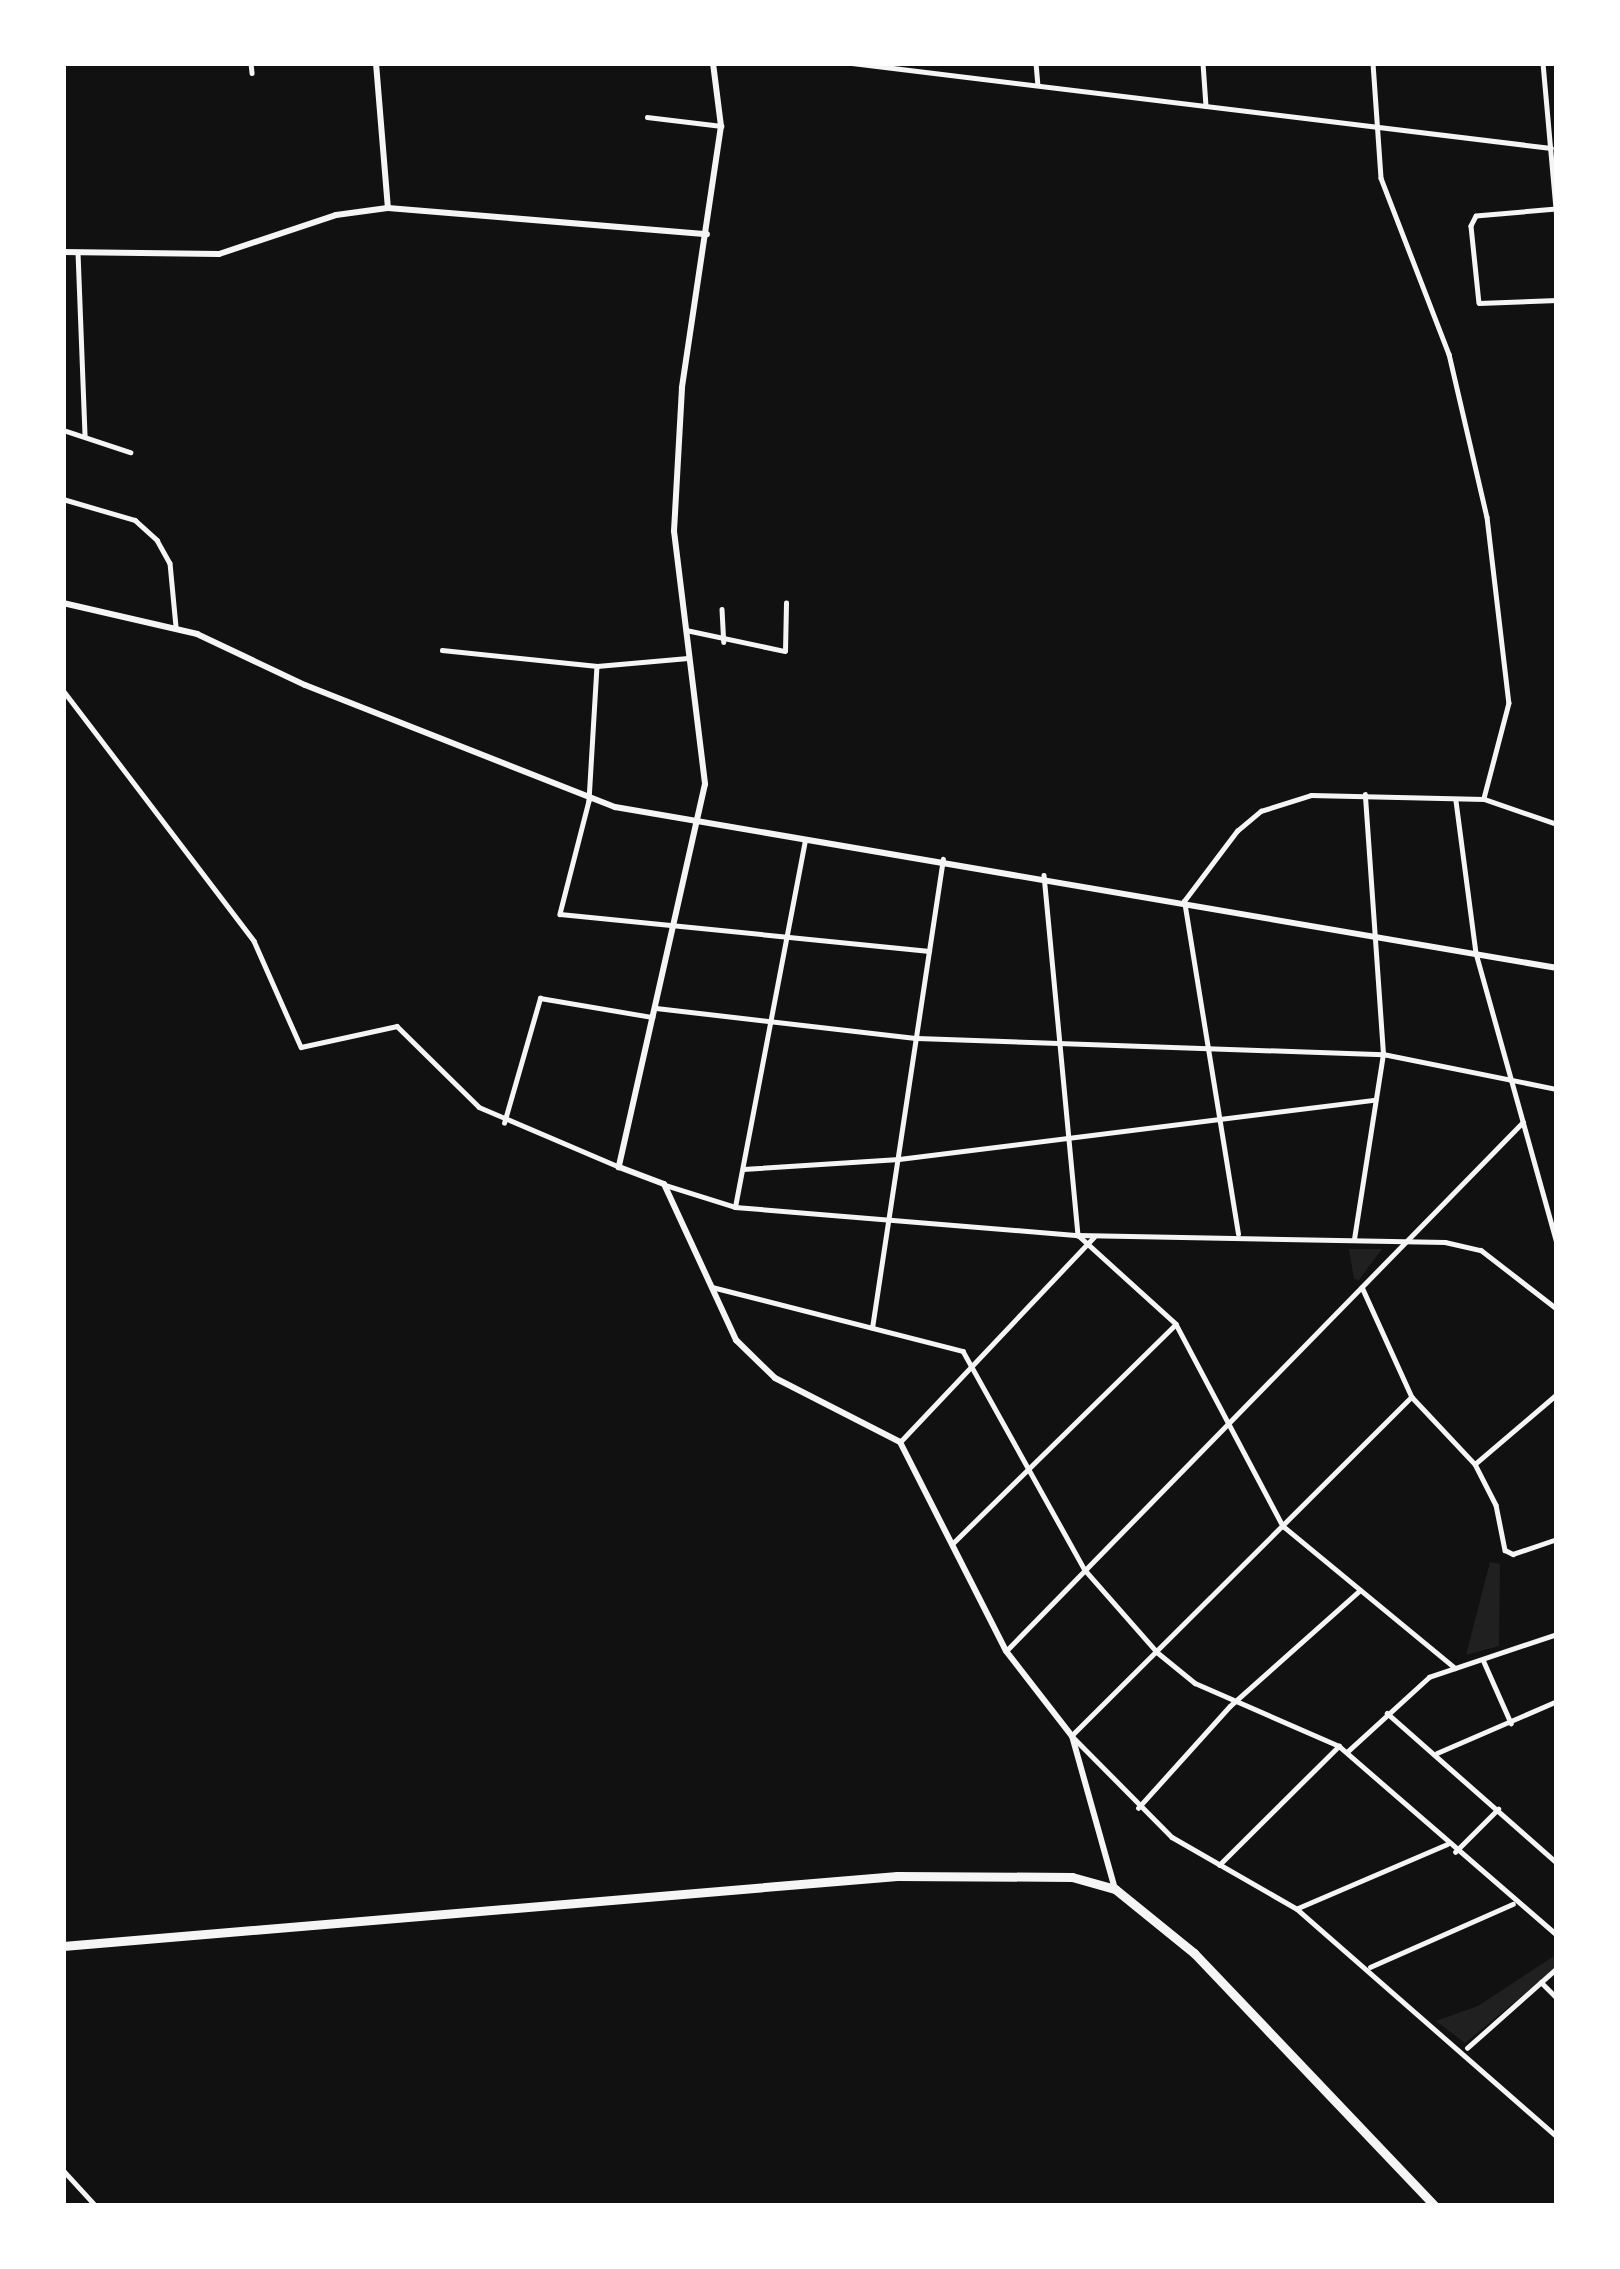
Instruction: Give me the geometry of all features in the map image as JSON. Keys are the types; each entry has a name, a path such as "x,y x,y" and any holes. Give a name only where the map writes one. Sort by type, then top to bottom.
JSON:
{"highway":[{"path":"63,1946 936,1874 1062,1876 1115,1889 1194,1953 1435,2206"}],"street":[{"path":"251,63 252,73"},
{"path":"376,63 388,208"},
{"path":"619,1167 705,784 683,629 674,511 682,388 721,126 713,63"},
{"path":"852,63 1551,148"},
{"path":"1036,63 1038,85"},
{"path":"1203,63 1206,106"},
{"path":"1373,63 1381,178 1449,354 1487,517 1508,703 1484,800"},
{"path":"1543,63 1557,219"},
{"path":"647,117 721,126"},
{"path":"63,252 219,254 336,215 388,208 707,234"},
{"path":"1556,209 1476,216 1471,226 1479,303 1557,300"},
{"path":"78,252 85,436"},
{"path":"63,430 130,452"},
{"path":"63,499 135,520 158,540 170,562 176,626"},
{"path":"63,603 176,626 589,801 695,823 1044,875 1557,968"},
{"path":"683,629 724,642 785,651 786,603"},
{"path":"722,609 724,642"},
{"path":"442,650 597,665 688,658"},
{"path":"597,665 589,801 560,914 790,932 929,951"},
{"path":"63,691 254,940 301,1047 397,1026 504,1124 735,1207 1078,1235 1408,1239 1481,1250 1557,1309"},
{"path":"1238,1234 1184,901 1261,812 1311,794 1484,800 1557,824"},
{"path":"1354,1239 1384,1054 1365,795"},
{"path":"1456,800 1476,953 1557,1243"},
{"path":"735,1207 806,838"},
{"path":"872,1328 943,859"},
{"path":"1044,875 1078,1235 1176,1324 1233,1419 1283,1526 1455,1668"},
{"path":"504,1124 540,998 916,1038 1384,1054 1557,1089"},
{"path":"743,1169 899,1159 1375,1100"},
{"path":"1006,1651 1523,1122"},
{"path":"664,1184 736,1340 776,1378 900,1442 1006,1651 1072,1736 1138,1808 1219,1865 1297,1909 1466,2049 1557,2137"},
{"path":"900,1442 1096,1235"},
{"path":"712,1287 962,1351 1085,1570 1157,1652 1195,1682 1339,1746 1514,1904 1557,1935"},
{"path":"1362,1287 1412,1397 1475,1464 1496,1505 1504,1550 1513,1554 1557,1539"},
{"path":"952,1544 1176,1324"},
{"path":"1475,1464 1557,1394"},
{"path":"1072,1736 1412,1397"},
{"path":"1138,1808 1230,1706 1244,1701 1360,1589"},
{"path":"1346,1753 1429,1677 1557,1634"},
{"path":"1484,1662 1511,1723"},
{"path":"1436,1754 1557,1700"},
{"path":"1387,1713 1557,1863"},
{"path":"1072,1736 1115,1889"},
{"path":"1219,1865 1339,1746"},
{"path":"1456,1852 1499,1808"},
{"path":"1297,1909 1447,1844"},
{"path":"1370,1967 1514,1904"},
{"path":"1466,2049 1557,1968"},
{"path":"1541,1982 1557,1998"},
{"path":"63,2170 97,2206"}],"shaded area":[{"path":"1349,1249 1382,1249 1359,1280 1354,1279"},
{"path":"1490,1562 1500,1564 1499,1646 1466,1655"},
{"path":"1557,1954 1557,1967 1465,2043 1436,2021 1478,2006"}]}
